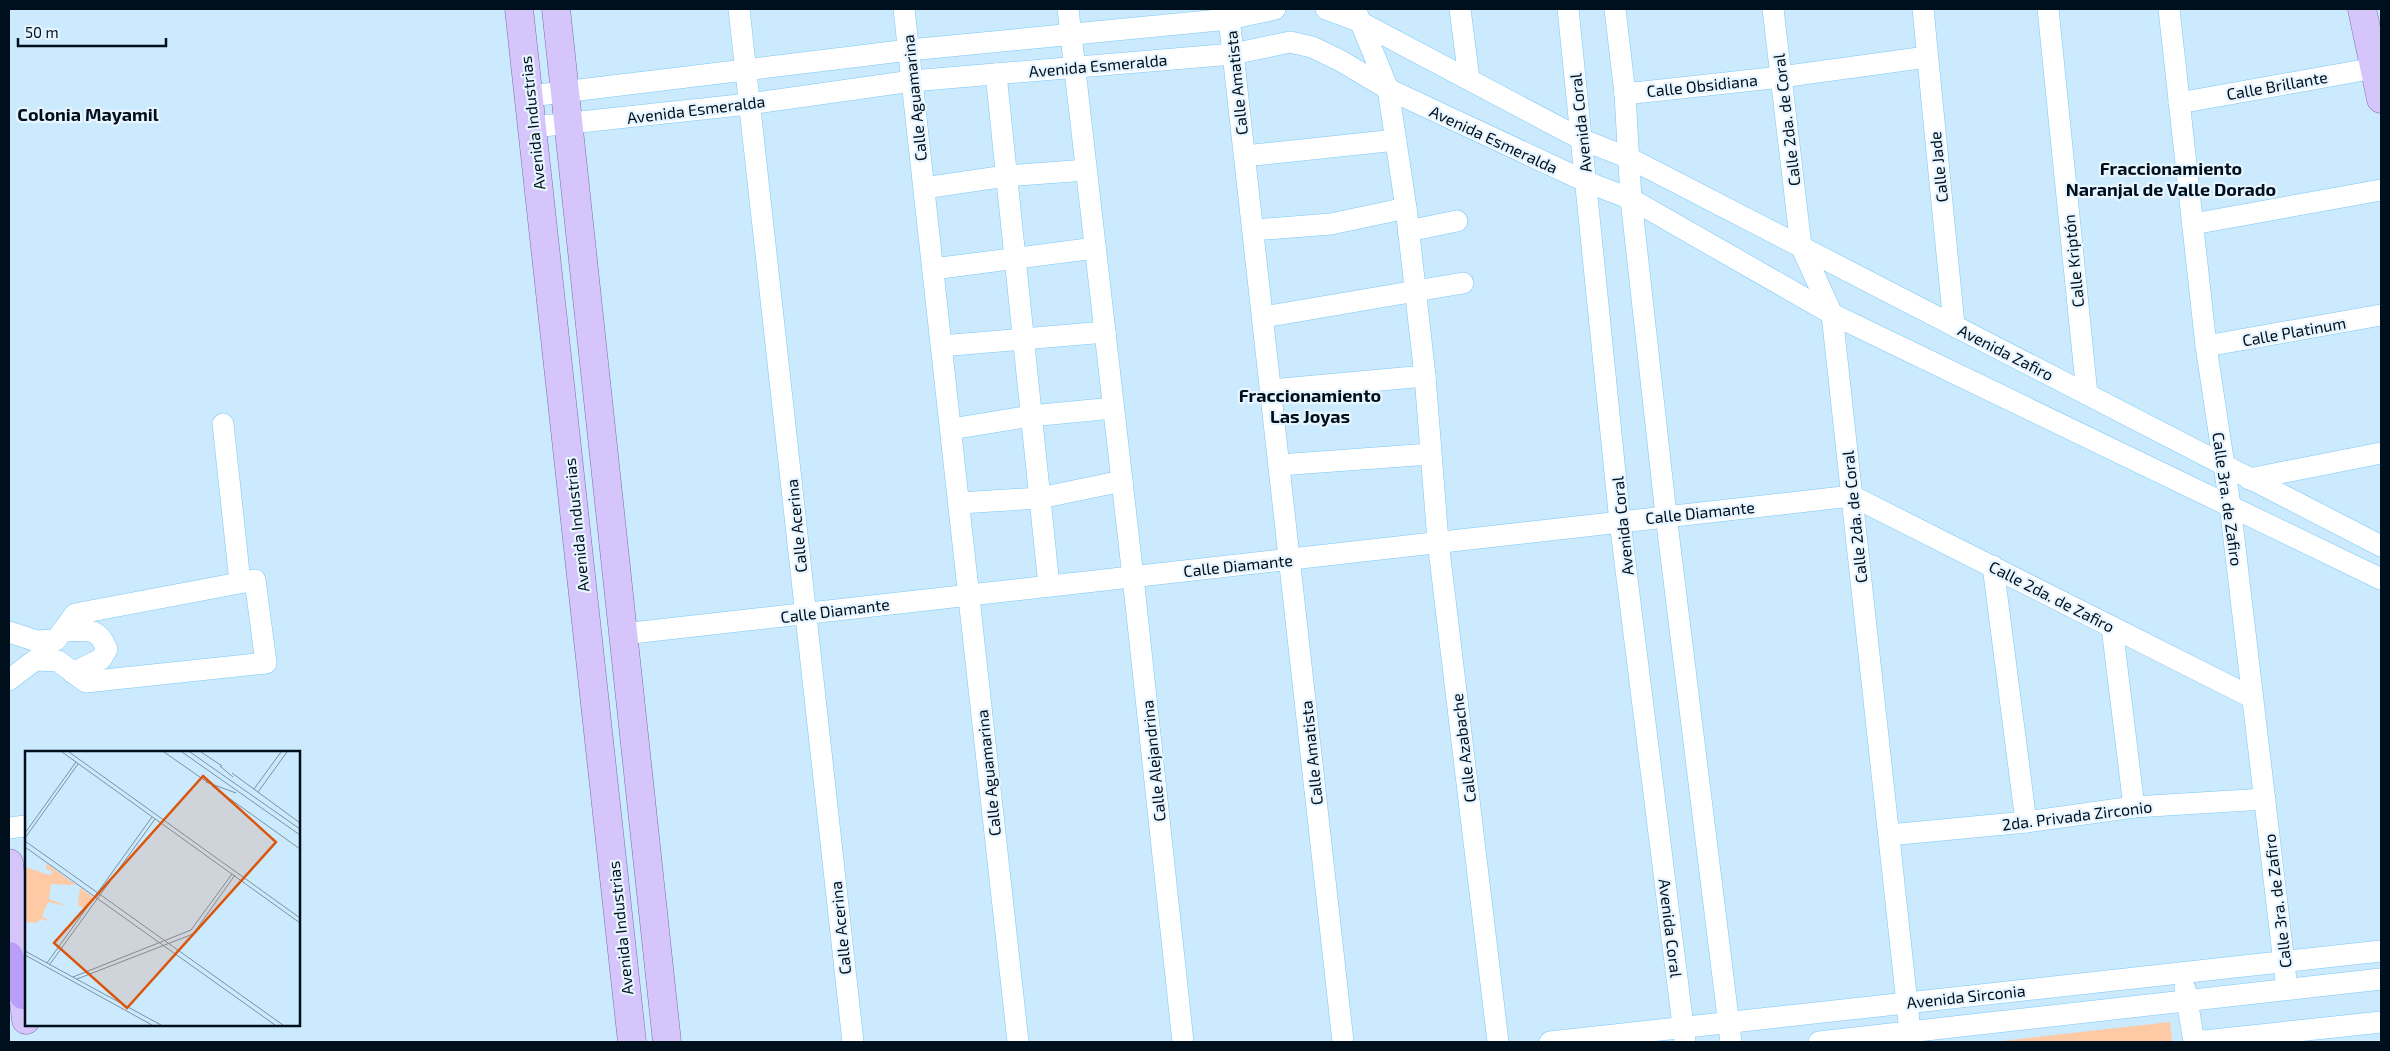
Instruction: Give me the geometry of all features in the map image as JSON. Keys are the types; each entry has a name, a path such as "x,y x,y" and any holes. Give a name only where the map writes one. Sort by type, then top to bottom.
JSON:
{"highway":[{"path":"9,956 25,1008"}],"main road":[{"name":"Avenida Industrias","path":"520,9 632,1042"},
{"path":"556,9 570,124 667,1042"},
{"path":"2362,9 2381,99"},
{"path":"9,863 25,1008"},
{"path":"27,1026 29,1042"}],"street":[{"name":"Calle Acerina","path":"739,9 853,1042"},
{"name":"Calle Aguamarina","path":"904,9 1018,1042"},
{"name":"Calle Alejandrina","path":"1068,9 1133,577 1183,1042"},
{"name":"Avenida Esmeralda","path":"530,96 909,50 1275,9"},
{"path":"1326,9 1358,15 1469,79 1583,140 1629,158"},
{"path":"1460,9 1469,79"},
{"name":"Avenida Coral","path":"1568,9 1583,140 1620,522 1684,1035"},
{"path":"1616,9 1625,94 1630,199 1666,516 1731,1042"},
{"name":"Calle 2da. de Coral","path":"1773,9 1802,246 1832,314 1910,1031"},
{"name":"Calle Jade","path":"1923,9 1954,325"},
{"name":"Calle Kriptón","path":"2048,9 2086,394"},
{"name":"Calle 3ra. de Zafiro","path":"2169,9 2206,346 2230,505 2287,989"},
{"name":"Calle Amatista","path":"1229,14 1343,1042"},
{"name":"Calle Azabache","path":"1358,15 1388,89 1406,208 1414,293 1425,376 1438,541 1498,1042"},
{"name":"Avenida Esmeralda","path":"533,127 749,104 912,81 1233,54 1290,42 1312,47 1341,61 1388,89 1587,182 1630,199"},
{"name":"Calle Obsidiana","path":"1625,94 1781,77 1927,57"},
{"name":"Calle Brillante","path":"2179,103 2375,68"},
{"path":"996,74 1049,586"},
{"name":"Calle Amatista","path":"1245,156 1396,140"},
{"name":"Avenida Zafiro","path":"1629,158 2374,542"},
{"path":"924,188 1006,176 1086,170"},
{"path":"2192,224 2381,190"},
{"path":"1630,199 1832,314 2230,505 2380,584"},
{"path":"1253,230 1331,224 1406,208"},
{"path":"1408,231 1457,221"},
{"path":"933,269 1095,248"},
{"path":"1263,317 1414,293 1463,283"},
{"name":"Calle Platinum","path":"2206,346 2381,315"},
{"path":"941,346 1023,337 1105,332"},
{"path":"1271,390 1425,376"},
{"path":"950,429 1031,416 1114,408"},
{"path":"223,424 240,582"},
{"path":"2249,479 2381,453"},
{"path":"1279,464 1430,454"},
{"path":"959,503 1040,498 1122,481"},
{"name":"Calle Diamante","path":"623,634 1852,496"},
{"name":"Calle 2da. de Zafiro","path":"1852,496 2251,696"},
{"path":"2374,542 2380,584"},
{"path":"1993,566 2026,822"},
{"path":"9,632 37,641 56,640 75,614 255,580 266,663 86,682 58,661 35,660 9,680"},
{"path":"2112,627 2134,808"},
{"path":"64,631 89,629 102,637 107,649 101,659 73,673"},
{"name":"2da. Privada Zirconio","path":"1889,835 2026,822 2134,808 2265,799"},
{"path":"9,828 25,826"},
{"name":"Avenida Sirconia","path":"1550,1042 1684,1035 1728,1021 2381,951"},
{"path":"2183,973 2194,1042 2381,1022"},
{"name":"Avenida Sirconia","path":"1819,1042 2381,979"}],"shaded area":[{"path":"2170,1022 2172,1042 1993,1042"}],"district":[{"name":"Colonia Mayamil","path":"88,114"},
{"name":"Fraccionamiento Naranjal de Valle Dorado","path":"2171,178"},
{"name":"Fraccionamiento Las Joyas","path":"1310,405"}]}
